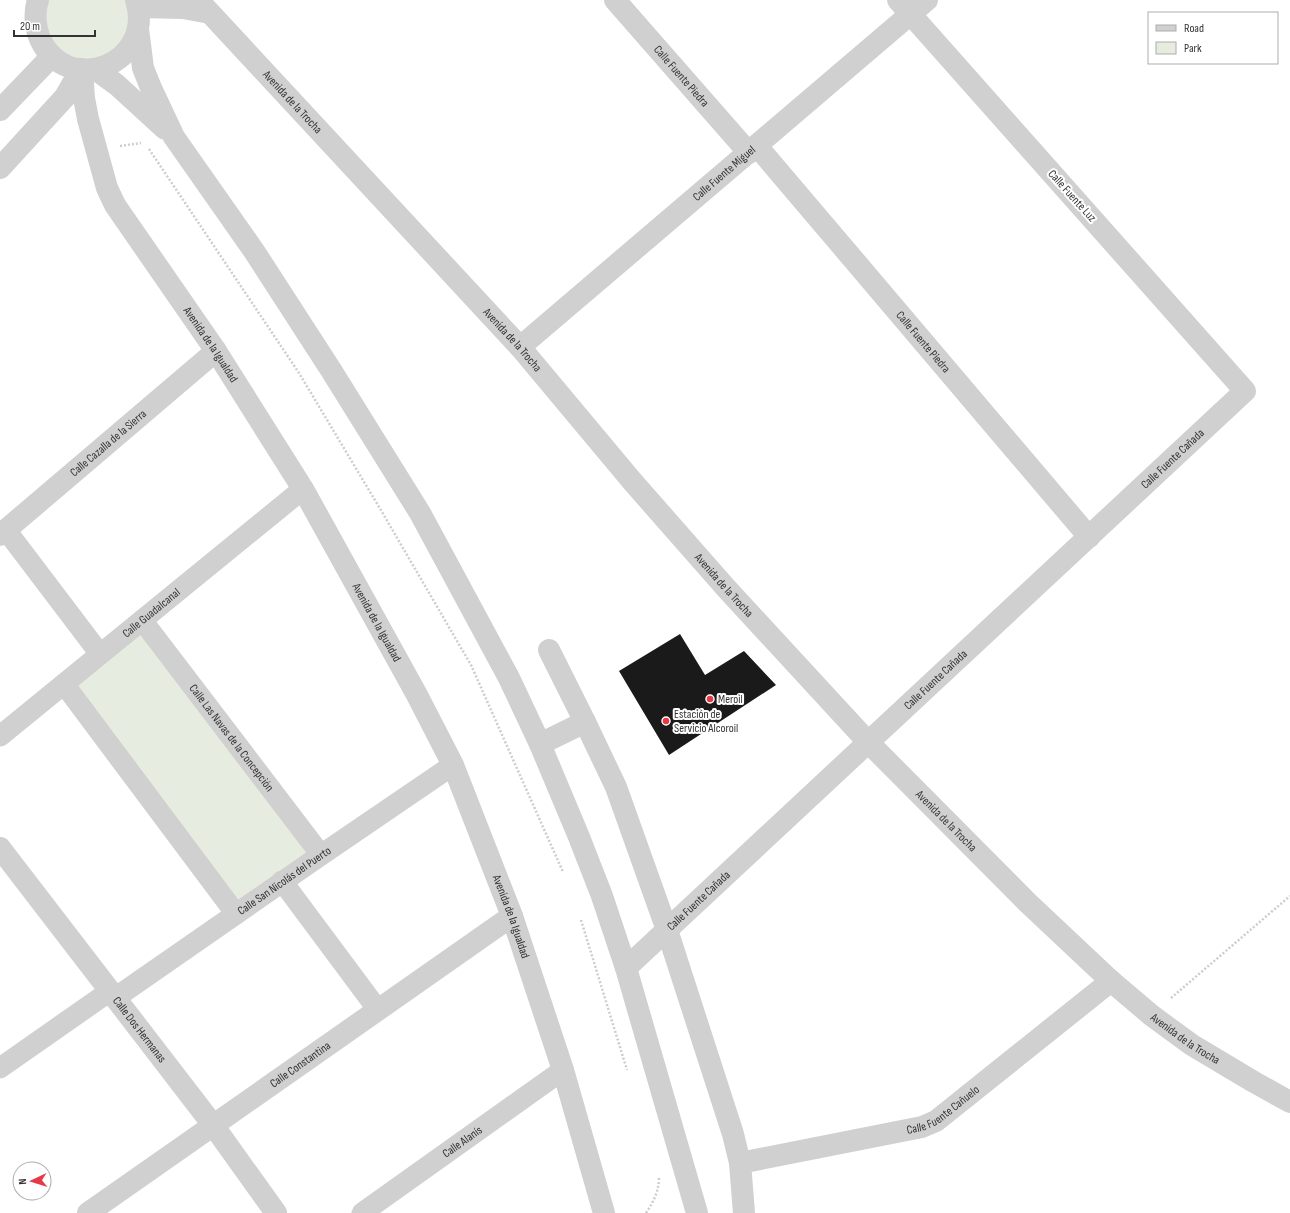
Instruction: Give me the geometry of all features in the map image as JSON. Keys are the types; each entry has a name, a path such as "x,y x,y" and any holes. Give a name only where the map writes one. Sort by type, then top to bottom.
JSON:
{"street":[{"name":"Calle Fuente Piedra","path":"615,0 753,150 1089,537"},
{"name":"Calle Fuente Miguel","path":"520,347 753,150 905,7 927,0"},
{"path":"33,3 37,32 43,45 52,56 63,64 75,68 86,69 110,65 123,56 133,44 138,29"},
{"path":"138,4 138,29 143,68 174,137 254,251 331,370 420,513 501,664 540,744 602,896 626,968 697,1213"},
{"name":"Avenida de la Trocha","path":"138,4 183,8 204,6 520,347 637,487 726,588 868,742 1028,903 1110,982 1192,1045 1290,1102"},
{"name":"Calle Fuente Luz","path":"905,7 1245,391"},
{"path":"0,110 52,56"},
{"path":"86,69 116,85 174,137"},
{"path":"0,168 61,101 86,69"},
{"name":"Avenida de la Igualdad","path":"86,69 84,98 106,188 115,205 216,351 303,490 417,695 453,765 512,916 563,1070 604,1213"},
{"name":"Calle Cazalla de la Sierra","path":"3,532 216,351"},
{"name":"Calle Fuente Cañada","path":"626,968 1245,391"},
{"name":"Calle Guadalcanal","path":"0,736 303,490"},
{"path":"3,532 100,654"},
{"name":"Calle Las Navas de la Concepción","path":"142,620 321,854"},
{"path":"549,650 616,787 667,930 733,1134 740,1163 744,1213"},
{"path":"64,684 236,914"},
{"path":"540,744 585,722"},
{"name":"Calle San Nicolás del Puerto","path":"0,1068 236,914 321,854 453,765"},
{"name":"Calle Dos Hermanas","path":"0,848 213,1125 276,1213"},
{"path":"282,881 378,1010"},
{"name":"Calle Constantina","path":"88,1213 512,916"},
{"name":"Calle Fuente Cañuelo","path":"740,1163 922,1127 936,1121 1110,982"},
{"name":"Calle Alanís","path":"362,1213 563,1070"}],"path":[{"path":"96,150 140,142 146,145 299,373 471,665 564,873"},
{"path":"1151,1015 1290,896"},
{"path":"580,916 628,1073"},
{"path":"646,1213 656,1196 659,1187 659,1174"}],"green space":[{"path":"47,0 126,0 131,21 119,47 95,61 67,57 47,36 44,7"},
{"path":"142,633 308,853 238,901 76,686"}],"building":[{"name":"Estación de Servicio Alcoroil","path":"680,634 705,675 744,651 776,685 669,755 619,671"}],"place":[{"name":"Meroil","path":"710,699"},
{"name":"Estación de Servicio Alcoroil","path":"666,721"}]}
